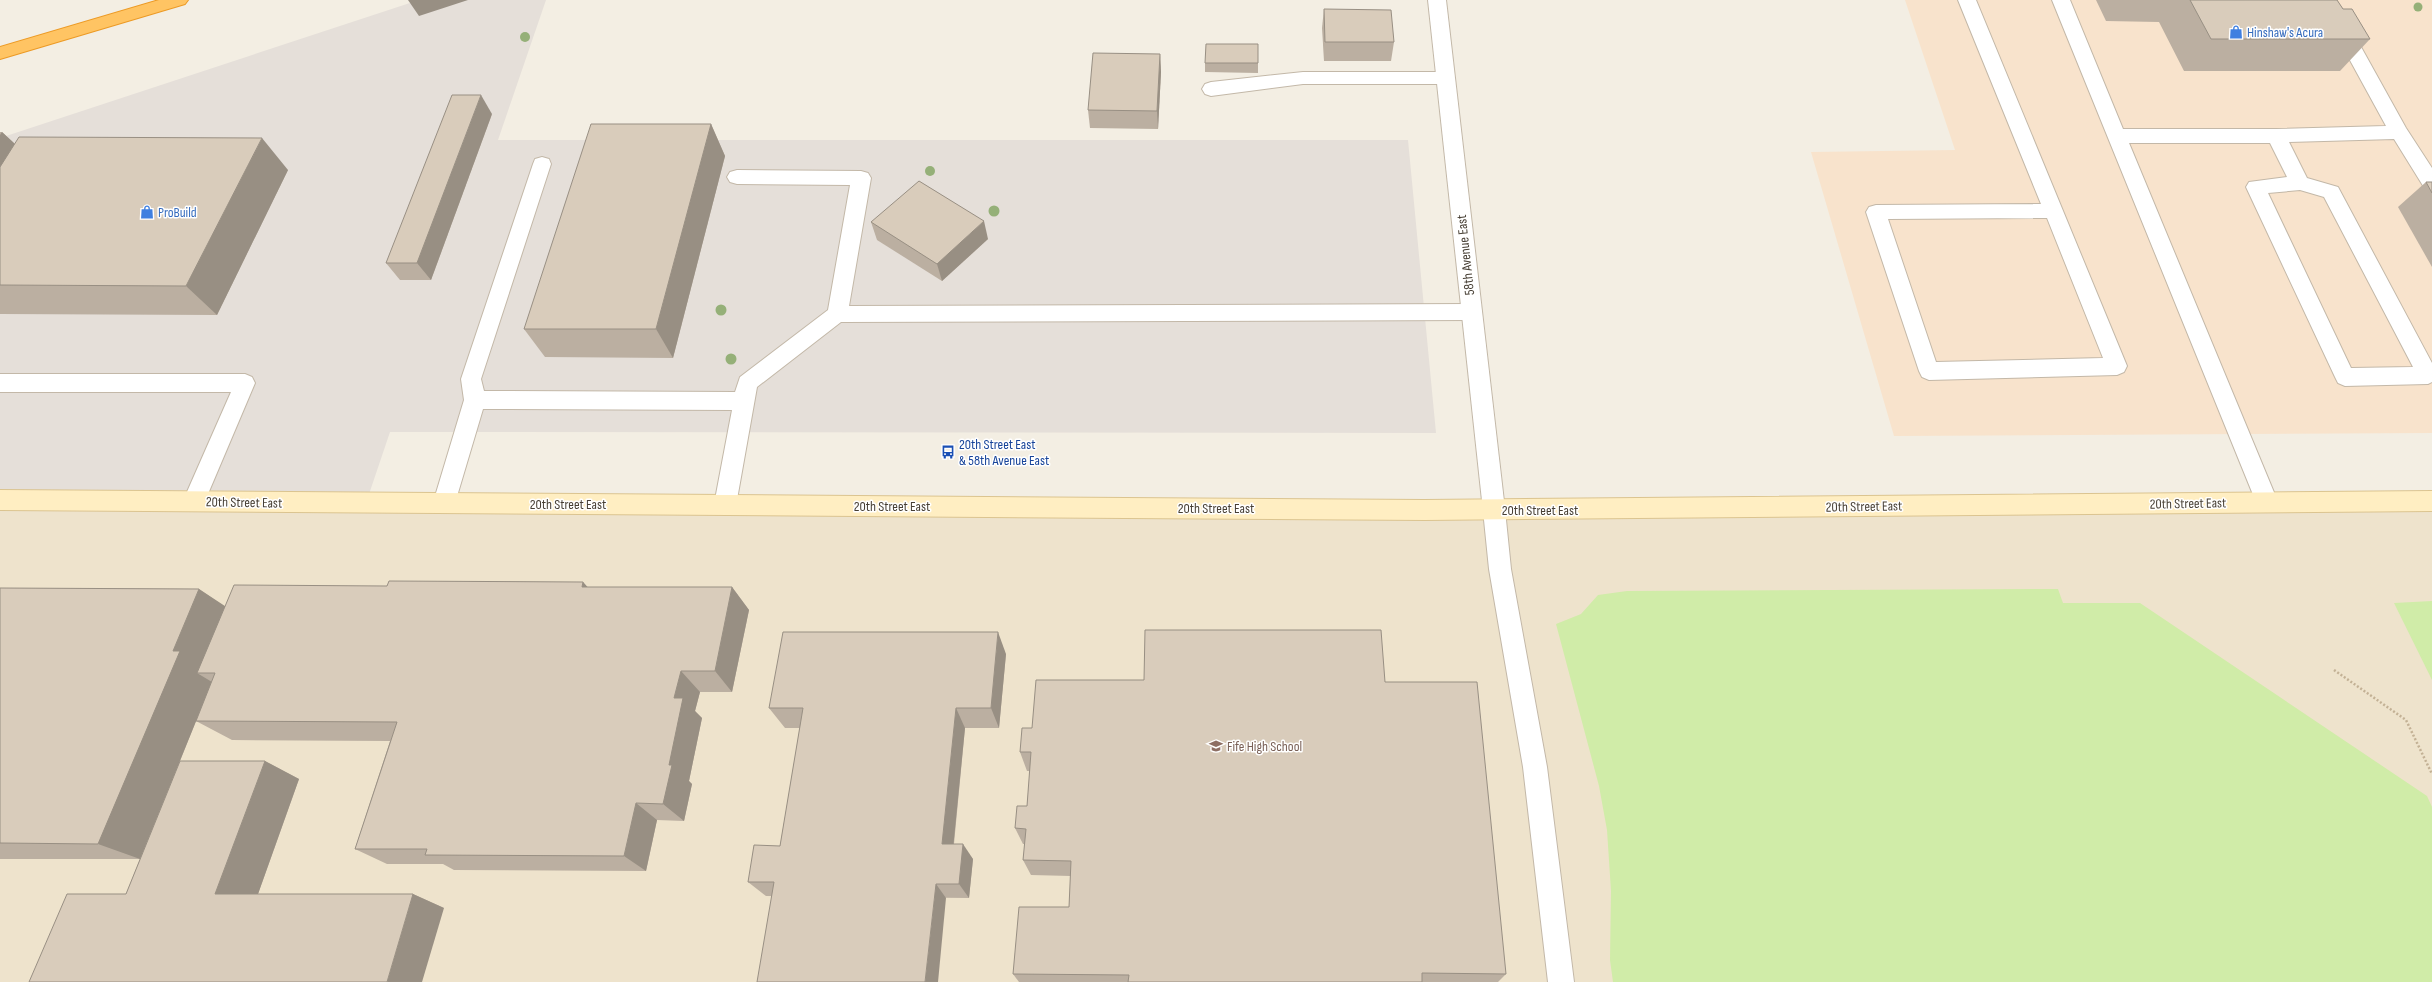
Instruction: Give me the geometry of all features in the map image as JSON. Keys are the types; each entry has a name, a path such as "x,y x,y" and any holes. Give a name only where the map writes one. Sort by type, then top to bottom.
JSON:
{"highway":[{"path":"0,53 179,0"}],"main road":[{"name":"20th Street East","path":"0,500 1494,510 2432,501"}],"street":[{"name":"58th Avenue East","path":"1437,0 1501,577 1535,767 1561,982"},
{"path":"1967,0 2054,211 2117,366 1929,371 1876,212 2054,211"},
{"path":"2061,0 2267,502"},
{"path":"2326,0 2399,132 2432,184"},
{"path":"1211,89 1303,78 1445,78"},
{"path":"2118,136 2276,136 2399,132"},
{"path":"2276,136 2300,183 2331,192 2428,375 2345,377 2256,187 2300,183"},
{"path":"444,503 475,400 471,379 542,164"},
{"path":"737,177 861,178 837,314"},
{"path":"726,505 747,383 837,314 1472,312"},
{"path":"0,383 245,383 194,501"},
{"path":"475,400 744,401"}],"path":[{"path":"2334,670 2406,720 2432,774"}],"shaded area":[{"path":"419,0 546,0 498,140 1408,140 1436,433 390,432 366,503 0,500 0,138"},
{"path":"1905,0 2432,0 2432,433 1894,436 1811,152 1955,150"},
{"name":"Fife High School","path":"0,500 2432,501 2432,982 0,982"}],"green space":[{"path":"2058,589 2063,603 2140,603 2427,796 2432,807 2432,982 1613,982 1610,960 1611,891 1607,830 1599,786 1556,624 1581,614 1598,595 1627,591"},
{"path":"2432,601 2432,680 2394,603"}],"building":[{"path":"2190,0 2337,0 2343,9 2352,9 2370,39 2211,39"},
{"path":"1324,9 1391,10 1394,42 1325,42"},
{"path":"1206,44 1258,44 1258,63 1205,63"},
{"path":"1093,53 1160,54 1157,111 1088,110"},
{"path":"452,95 481,95 417,263 386,263"},
{"path":"591,124 711,124 656,329 524,329"},
{"name":"ProBuild","path":"19,137 262,138 186,286 0,285 0,167"},
{"path":"919,181 984,221 937,264 871,222"},
{"path":"2426,182 2432,182 2432,193"},
{"path":"389,581 583,582 582,587 732,587 715,671 681,671 674,698 683,698 669,765 672,765 663,804 636,803 624,856 425,855 427,849 355,849 397,722 196,721 215,673 197,673 234,585 387,586"},
{"path":"0,588 199,589 173,651 180,651 98,844 0,843"},
{"path":"1145,630 1381,630 1385,682 1477,682 1506,974 1422,973 1422,982 1128,982 1129,975 1013,974 1019,907 1069,907 1071,861 1023,860 1026,829 1015,828 1017,806 1027,806 1031,752 1020,752 1022,728 1032,728 1036,680 1144,680"},
{"path":"783,632 998,632 991,708 956,708 942,844 963,844 959,884 936,884 925,982 757,982 774,882 748,882 754,845 780,846 803,708 769,708"},
{"path":"180,761 265,761 215,894 413,894 387,982 29,982 67,894 126,894"}],"place":[{"name":"Hinshaw's Acura","path":"2236,32"},
{"name":"ProBuild","path":"147,212"},
{"name":"20th Street East & 58th Avenue East","path":"948,452"},
{"name":"Fife High School","path":"1216,746"}]}
